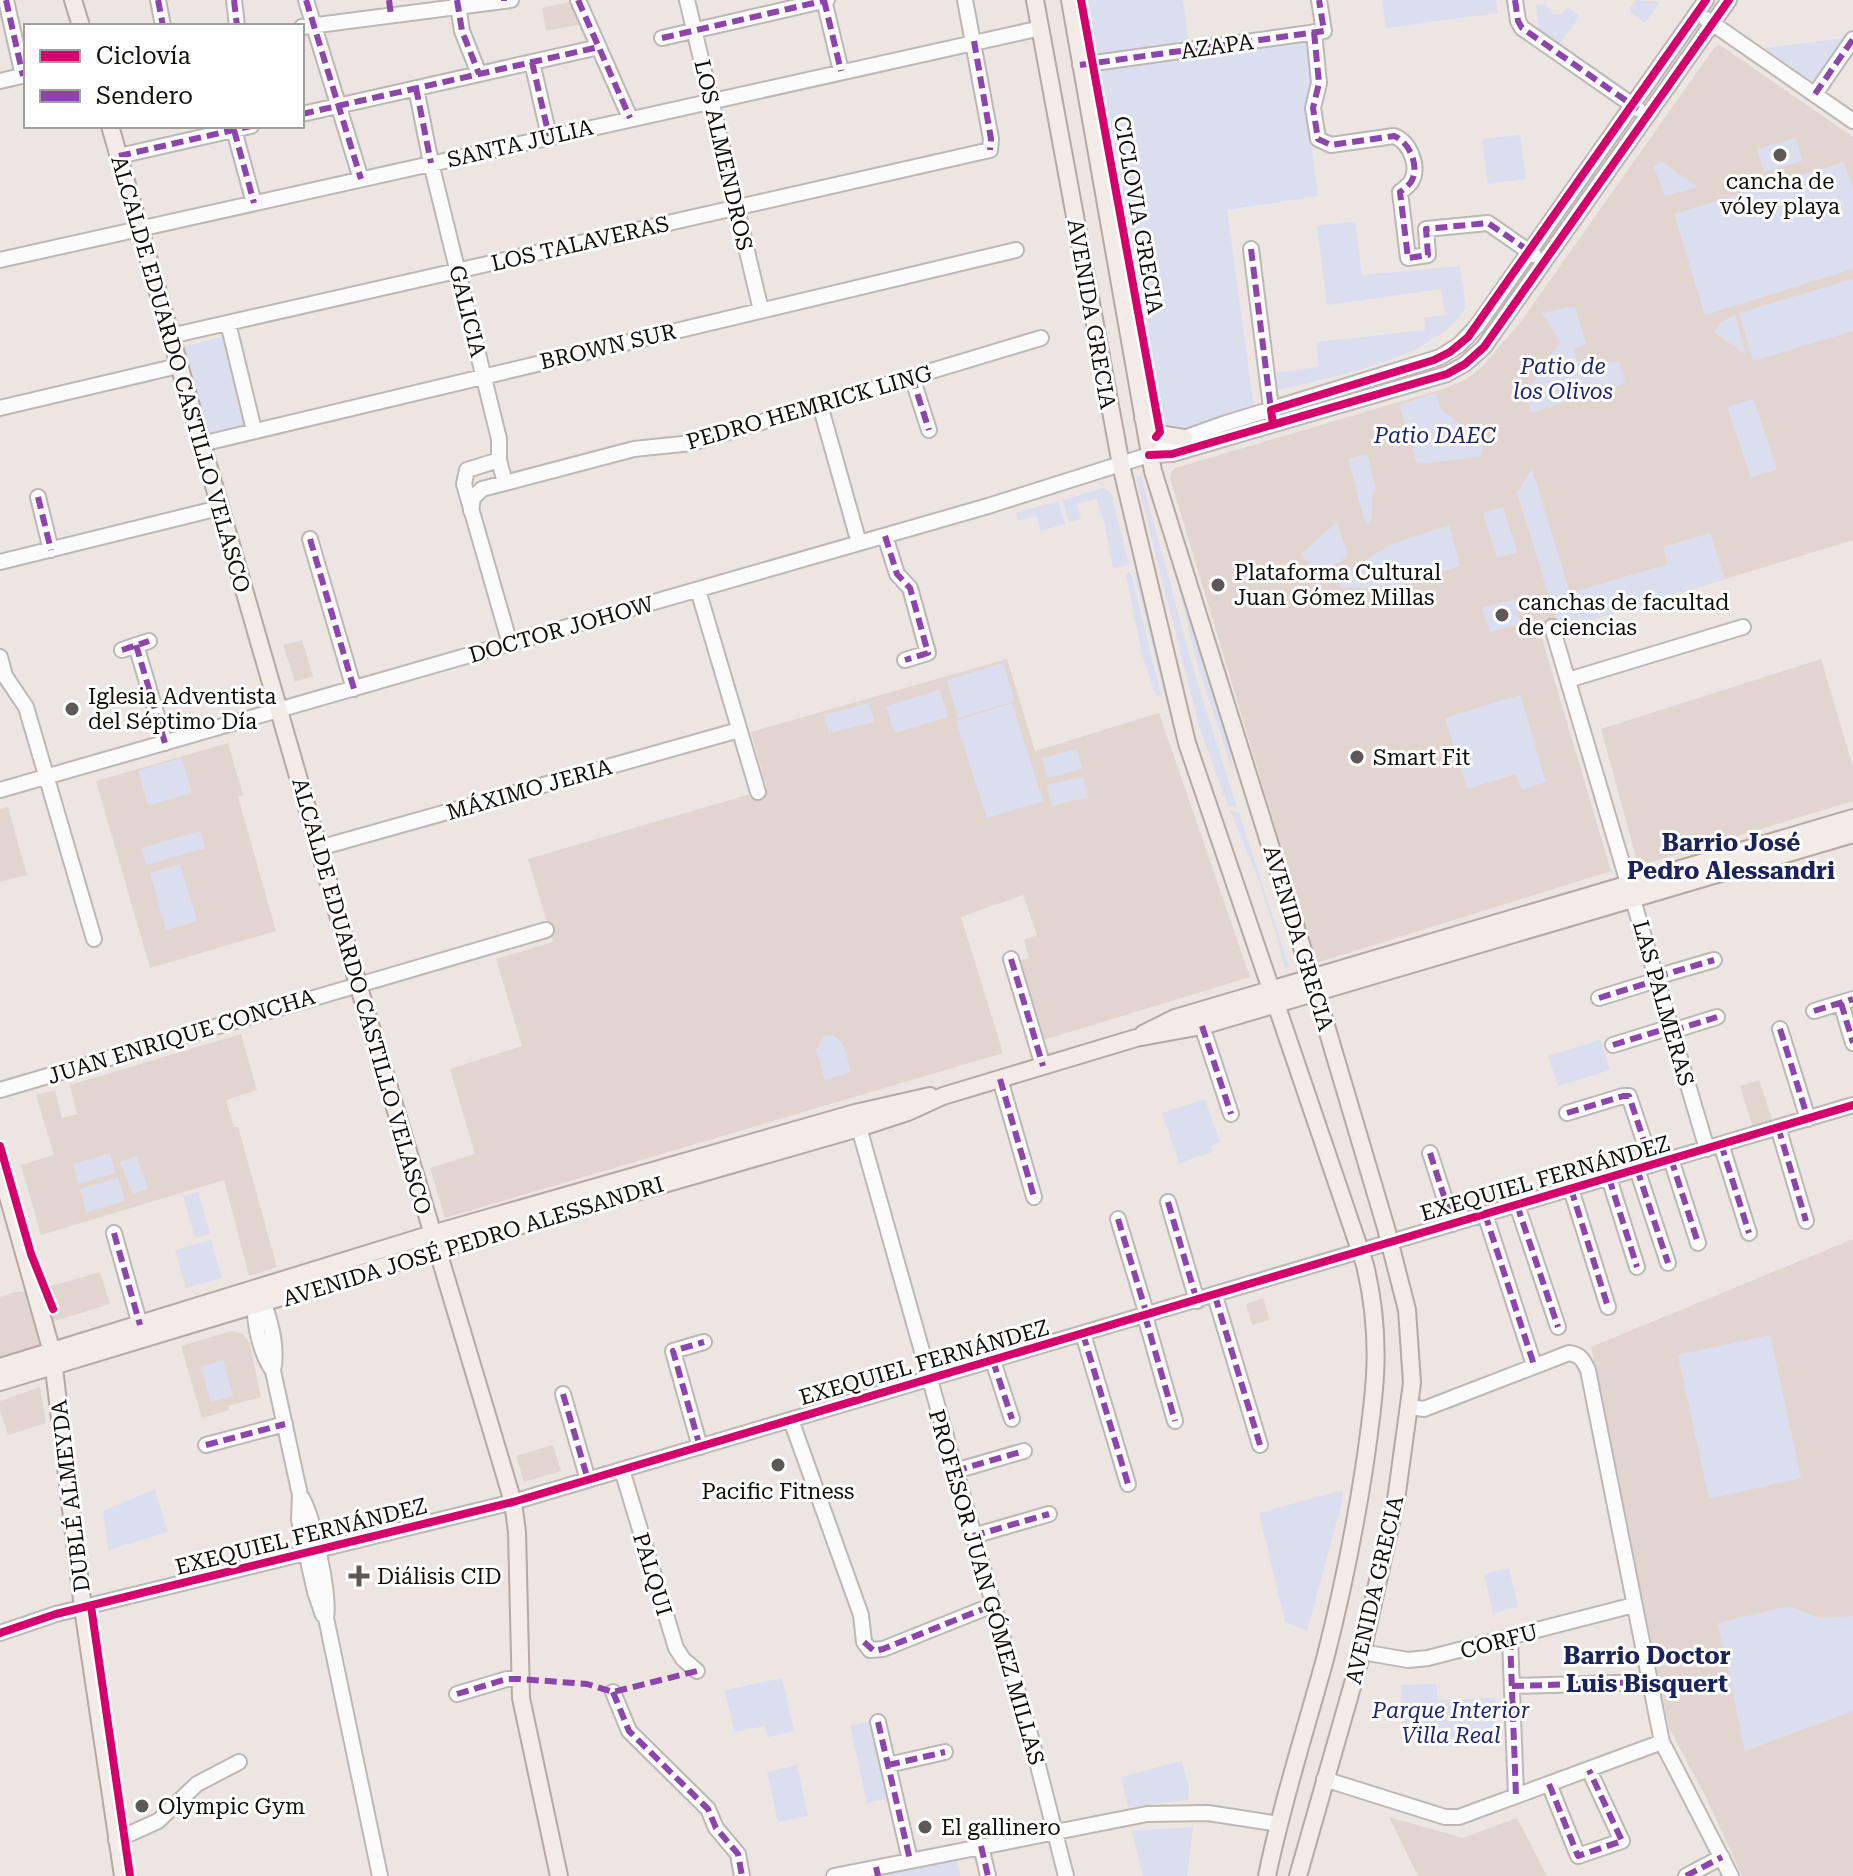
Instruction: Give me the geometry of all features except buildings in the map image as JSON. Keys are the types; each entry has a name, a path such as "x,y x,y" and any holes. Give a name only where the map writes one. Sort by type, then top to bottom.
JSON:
{"main road":[{"path":"73,0 80,24"},
{"name":"AVENIDA GRECIA","path":"1035,0 1121,465 1187,743 1361,1253 1375,1316 1378,1357 1374,1405 1359,1500 1329,1642 1267,1876"},
{"name":"AVENIDA GRECIA","path":"1070,0 1149,455 1175,547 1314,985 1390,1242 1408,1318 1412,1356 1410,1407 1396,1500 1362,1652 1298,1876"},
{"name":"ALCALDE EDUARDO CASTILLO VELASCO","path":"111,128 358,984 513,1502 517,1532 520,1679 524,1717 559,1876"},
{"path":"1142,417 1160,434 1184,438"},
{"name":"AVENIDA JOSÉ PEDRO ALESSANDRI","path":"1631,892 1853,818"},
{"name":"AVENIDA JOSÉ PEDRO ALESSANDRI","path":"1136,1038 1175,1018 1273,997 1631,892 1853,834"},
{"name":"AVENIDA JOSÉ PEDRO ALESSANDRI","path":"0,1367 53,1359 258,1299 434,1242 857,1120 908,1112 943,1096 1136,1038 1202,1026 1273,997"},
{"name":"DUBLÉ ALMEYDA","path":"0,1168 53,1359 83,1608 123,1876"},
{"name":"AVENIDA JOSÉ PEDRO ALESSANDRI","path":"0,1382 140,1325 258,1299"}],"street":[{"path":"0,81 24,75 6,0"},
{"path":"158,0 163,24"},
{"path":"234,0 237,24"},
{"path":"306,0 308,26 339,106 361,179"},
{"path":"308,26 390,8 511,0"},
{"path":"578,0 630,118"},
{"name":"LOS ALMENDROS","path":"687,0 761,310"},
{"path":"662,38 825,0 841,71"},
{"path":"965,0 974,41"},
{"path":"1319,0 1324,31 1314,32 1319,83 1313,108 1318,139 1331,145 1394,136 1408,146 1414,168 1411,182 1400,192 1408,258 1428,255 1426,229 1484,222 1493,225 1544,262"},
{"path":"1515,0 1522,28 1648,116"},
{"path":"1149,455 1172,454 1450,352 1477,326 1706,0"},
{"path":"1149,455 1184,438 1447,374 1465,364 1484,347 1729,0"},
{"path":"458,3 462,31 479,74"},
{"path":"1697,13 1853,121"},
{"name":"SANTA JULIA","path":"0,260 1041,28"},
{"name":"AZAPA","path":"1080,65 1314,32"},
{"path":"1815,94 1853,39"},
{"name":"LOS TALAVERAS","path":"170,336 990,150 991,139 974,41"},
{"path":"304,114 599,47"},
{"path":"532,62 549,136"},
{"name":"GALICIA","path":"416,88 431,163 499,439 499,460 505,483"},
{"path":"119,156 242,128"},
{"path":"234,130 254,203"},
{"path":"1251,249 1272,417"},
{"name":"BROWN SUR","path":"201,444 1016,250"},
{"path":"228,323 254,430"},
{"name":"PEDRO HEMRICK LING","path":"471,511 473,498 482,489 634,449 692,443 1041,338"},
{"path":"0,408 178,366"},
{"path":"912,377 929,430"},
{"path":"820,405 859,543"},
{"name":"DOCTOR JOHOW","path":"0,790 885,536 1149,455"},
{"path":"499,460 471,468 465,474 464,484 510,644"},
{"path":"38,497 51,550"},
{"path":"0,562 219,508"},
{"path":"885,536 897,574 910,588 928,653 905,660"},
{"path":"310,539 354,689"},
{"path":"698,590 758,792"},
{"name":"LAS PALMERAS","path":"1552,627 1671,1029 1749,1233"},
{"path":"1568,680 1743,627"},
{"path":"136,645 165,743"},
{"path":"0,657 5,676 24,703 94,939"},
{"name":"MÁXIMO JERIA","path":"319,848 739,730"},
{"name":"JUAN ENRIQUE CONCHA","path":"0,1090 546,930"},
{"path":"1011,959 1043,1066"},
{"path":"1599,998 1714,960"},
{"path":"1814,1011 1847,1001 1853,1043"},
{"path":"1613,1045 1717,1017"},
{"path":"1202,1026 1231,1114"},
{"path":"1780,1029 1808,1119"},
{"path":"1000,1079 1034,1197"},
{"path":"1567,1113 1629,1096 1668,1263"},
{"name":"EXEQUIEL FERNÁNDEZ","path":"0,1633 39,1619 513,1502 1853,1105"},
{"name":"PROFESOR JUAN GÓMEZ MILLAS","path":"857,1120 1066,1876"},
{"path":"1778,1127 1806,1221"},
{"path":"1430,1153 1453,1224"},
{"path":"1671,1159 1698,1243"},
{"path":"1609,1178 1637,1267"},
{"path":"1571,1189 1608,1307"},
{"path":"1168,1202 1197,1301"},
{"path":"1517,1205 1558,1327"},
{"path":"1485,1214 1534,1365"},
{"path":"1118,1219 1175,1421"},
{"path":"114,1233 140,1325"},
{"path":"1215,1296 1260,1445"},
{"path":"258,1299 274,1352 273,1371 300,1495 299,1520 312,1553 318,1603 326,1618 380,1876"},
{"path":"1083,1334 1128,1484"},
{"path":"700,1447 673,1351 704,1342"},
{"path":"1410,1407 1424,1409 1534,1365 1569,1353 1578,1354 1588,1370 1662,1742 1731,1876"},
{"path":"993,1361 1012,1419"},
{"path":"563,1394 588,1480"},
{"path":"791,1420 861,1615 864,1642 870,1650 883,1649 993,1605"},
{"path":"206,1445 285,1424"},
{"path":"955,1471 1024,1451"},
{"name":"PALQUI","path":"622,1470 676,1648 697,1671"},
{"path":"973,1536 1049,1514"},
{"name":"CORFU","path":"1362,1652 1408,1660 1428,1658 1634,1605"},
{"path":"1510,1638 1516,1796"},
{"path":"457,1694 507,1679 520,1679"},
{"path":"1512,1686 1650,1682"},
{"path":"613,1692 629,1731 708,1809 716,1828 738,1854 742,1876"},
{"path":"878,1722 910,1860"},
{"path":"1324,1779 1445,1817 1459,1817 1662,1742"},
{"path":"888,1765 945,1752"},
{"path":"116,1840 158,1821 197,1784 239,1762"},
{"path":"1549,1784 1578,1856 1622,1841 1589,1770"},
{"path":"834,1876 877,1872 910,1860 1132,1816 1208,1813 1279,1824"},
{"path":"981,1846 988,1876"},
{"path":"1686,1876 1722,1857"}],"shaded area":[{"path":"573,1 582,24 546,31 542,8"},
{"path":"1720,45 1853,137 1853,540 1569,627 1566,619 1539,628 1611,871 1316,963 1171,473 1175,468 1443,389 1465,380 1482,367 1519,324 1714,48"},
{"path":"302,640 313,676 295,682 283,645"},
{"path":"1007,659 1035,751 1159,713 1250,977 1040,1041 1015,962 1029,958 1024,940 1037,935 1023,895 961,917 1003,1053 445,1218 430,1168 475,1154 450,1069 522,1046 496,959 553,942 528,859 767,789 751,732"},
{"path":"1821,659 1853,767 1853,801 1642,865 1637,861 1601,729"},
{"path":"228,743 243,795 238,797 276,931 150,968 96,781"},
{"path":"8,807 27,875 0,882 0,809"},
{"path":"241,1034 257,1090 226,1100 234,1127 238,1127 277,1267 249,1276 224,1180 41,1235 21,1165 54,1155 36,1095 55,1090 62,1118 77,1114 70,1085"},
{"path":"1759,1080 1773,1122 1753,1128 1740,1086"},
{"path":"1853,1239 1853,1876 1742,1876 1706,1797 1669,1728 1591,1347"},
{"path":"100,1272 110,1304 45,1324 50,1344 0,1358 0,1297 34,1291"},
{"path":"1263,1298 1270,1320 1252,1325 1246,1304"},
{"path":"232,1331 243,1334 250,1344 261,1397 228,1406 229,1410 202,1418 181,1346"},
{"path":"40,1387 46,1423 8,1435 0,1401"},
{"path":"553,1445 561,1471 524,1482 516,1456"},
{"path":"1389,1817 1463,1838 1517,1818 1547,1876 1418,1876"}],"green space":[{"path":"1072,0 1183,0 1190,55 1311,39 1316,75 1309,130 1318,196 1227,210 1254,408 1170,433 1150,422"},
{"path":"1382,0 1496,0 1498,13 1386,28"},
{"path":"1636,0 1660,2 1645,23 1631,13 1630,8"},
{"path":"1545,4 1553,14 1560,14 1568,7 1580,16 1559,45 1539,32 1536,5"},
{"path":"1847,38 1817,79 1811,80 1764,48"},
{"path":"1520,135 1526,179 1488,184 1482,139"},
{"name":"cancha de vóley playa","path":"1796,138 1802,161 1764,172 1757,149"},
{"path":"1661,161 1698,187 1665,196 1654,167"},
{"path":"1844,162 1853,190 1853,269 1705,315 1674,214"},
{"path":"1355,221 1362,275 1460,266 1466,308 1445,331 1407,353 1364,368 1275,391 1273,373 1319,367 1316,342 1425,330 1424,318 1445,315 1441,289 1327,305 1317,226"},
{"path":"1853,279 1853,331 1753,361 1739,313"},
{"name":"Patio de los Olivos","path":"1575,306 1586,344 1574,349 1577,361 1619,362 1625,383 1531,413 1525,395 1560,342 1542,313"},
{"path":"1735,315 1746,355 1714,332 1721,322"},
{"path":"225,336 248,424 213,436 212,433 205,435 182,347"},
{"name":"Patio DAEC","path":"1436,393 1441,409 1484,443 1480,457 1417,464 1399,405"},
{"path":"1753,399 1777,469 1751,478 1727,407"},
{"path":"1367,454 1376,489 1368,525 1348,459"},
{"path":"1532,469 1570,593 1668,564 1663,547 1710,533 1725,579 1569,627 1566,619 1557,622 1517,493"},
{"path":"1141,476 1193,668 1237,808 1228,806 1199,726 1136,477"},
{"path":"1104,488 1111,493 1129,565 1113,568 1104,521 1096,499 1077,504 1081,519 1069,522 1062,500"},
{"path":"1058,501 1065,524 1041,531 1036,516 1018,521 1016,513"},
{"path":"1503,507 1517,552 1497,558 1483,513"},
{"path":"1337,522 1348,555 1329,567 1318,569 1301,554"},
{"path":"1449,525 1460,566 1393,588 1341,588 1338,578 1389,545"},
{"path":"1138,571 1168,693 1164,694 1134,572"},
{"path":"1131,573 1161,695 1156,696 1142,655 1126,574"},
{"path":"1177,582 1218,699 1233,772 1198,666"},
{"name":"canchas de facultad de ciencias","path":"1514,599 1521,623 1490,632 1482,608"},
{"path":"1003,663 1015,701 958,718 947,680"},
{"path":"940,690 948,717 894,733 886,706"},
{"path":"1520,695 1546,782 1522,790 1516,774 1467,789 1445,718"},
{"path":"869,703 874,722 829,733 824,715"},
{"path":"1012,703 1043,801 987,818 956,721"},
{"path":"1077,749 1082,769 1047,778 1042,758"},
{"path":"182,758 192,793 148,805 138,771"},
{"path":"1083,777 1088,797 1052,806 1047,785"},
{"path":"1230,811 1239,813 1289,967 1284,968 1258,878"},
{"path":"200,831 205,848 146,865 142,848"},
{"path":"180,864 197,921 166,930 150,873"},
{"path":"831,1035 842,1045 851,1072 825,1080 816,1050 824,1036"},
{"path":"1600,1040 1610,1070 1558,1086 1548,1056"},
{"path":"1205,1099 1220,1142 1211,1146 1212,1152 1179,1163 1162,1113"},
{"path":"110,1153 115,1173 78,1184 73,1164"},
{"path":"136,1156 148,1188 133,1194 120,1162"},
{"path":"118,1178 125,1201 86,1212 80,1189"},
{"path":"198,1192 210,1234 195,1238 183,1196"},
{"path":"211,1240 222,1278 186,1288 175,1250"},
{"path":"1770,1335 1801,1478 1709,1499 1678,1355"},
{"path":"223,1360 233,1396 211,1402 201,1367"},
{"path":"155,1489 168,1532 108,1550 103,1511"},
{"path":"1343,1490 1307,1631 1285,1622 1259,1513"},
{"path":"1509,1568 1518,1607 1493,1613 1484,1574"},
{"path":"1788,1606 1820,1618 1853,1616 1853,1711 1745,1751 1718,1623"},
{"path":"782,1678 794,1731 768,1737 765,1726 734,1732 725,1690"},
{"name":"Parque Interior Villa Real","path":"1436,1684 1438,1700 1495,1698 1497,1744 1424,1747 1423,1722 1403,1723 1401,1685"},
{"path":"874,1720 891,1798 867,1803 850,1726"},
{"path":"1181,1761 1189,1787 1188,1800 1128,1807 1121,1777"},
{"path":"797,1765 808,1816 778,1822 767,1772"},
{"path":"1193,1827 1187,1876 1143,1876 1132,1831"},
{"path":"957,1859 960,1876 883,1876 883,1875"}],"marked path":[{"path":"6,0 23,76"},
{"path":"158,0 163,24"},
{"path":"234,0 237,24"},
{"path":"306,0 361,179"},
{"path":"389,0 391,15"},
{"path":"457,0 462,31 479,74"},
{"path":"578,0 630,118"},
{"path":"824,0 841,71"},
{"path":"662,38 827,0"},
{"path":"1080,65 1324,31 1319,0"},
{"path":"1515,0 1522,28 1638,109"},
{"path":"1314,32 1319,83 1313,108 1318,139 1331,145 1394,136 1405,144 1412,156 1414,176 1400,192 1408,258 1428,255 1426,229 1488,223 1529,251"},
{"path":"1815,94 1853,39"},
{"path":"974,41 991,139 990,150"},
{"path":"304,114 599,47"},
{"path":"532,62 549,136"},
{"path":"416,88 431,163"},
{"path":"119,156 242,128"},
{"path":"234,130 254,203"},
{"path":"1251,249 1271,410"},
{"path":"912,377 929,430"},
{"path":"38,497 51,550"},
{"path":"885,536 897,574 910,588 928,653 905,660"},
{"path":"310,539 354,689"},
{"path":"122,650 149,641"},
{"path":"136,645 165,743"},
{"path":"1011,959 1043,1066"},
{"path":"1656,977 1714,960"},
{"path":"1599,998 1657,980"},
{"path":"1814,1011 1853,999"},
{"path":"1841,1003 1853,1043"},
{"path":"1672,1031 1717,1017"},
{"path":"1202,1026 1231,1114"},
{"path":"1613,1045 1671,1027"},
{"path":"1780,1029 1808,1119"},
{"path":"1000,1079 1034,1197"},
{"path":"1567,1113 1629,1096 1652,1165"},
{"path":"1778,1127 1806,1221"},
{"path":"1721,1144 1749,1233"},
{"path":"1430,1153 1453,1224"},
{"path":"1671,1159 1698,1243"},
{"path":"1637,1169 1668,1263"},
{"path":"1609,1178 1637,1267"},
{"path":"1571,1189 1608,1307"},
{"path":"1168,1202 1197,1301"},
{"path":"1517,1205 1558,1327"},
{"path":"1485,1214 1534,1365"},
{"path":"1118,1219 1147,1315"},
{"path":"114,1233 140,1325"},
{"path":"1215,1296 1260,1445"},
{"path":"1145,1316 1175,1421"},
{"path":"1083,1334 1128,1484"},
{"path":"700,1447 673,1351 704,1342"},
{"path":"993,1361 1012,1419"},
{"path":"563,1394 588,1480"},
{"path":"206,1445 285,1424"},
{"path":"955,1471 1024,1451"},
{"path":"973,1536 1049,1514"},
{"path":"864,1642 874,1651 883,1649 993,1605"},
{"path":"1510,1638 1516,1796"},
{"path":"457,1694 507,1679 587,1684 613,1692 697,1671"},
{"path":"1512,1686 1650,1682"},
{"path":"613,1692 629,1731 708,1809 716,1828 738,1854 742,1876"},
{"path":"878,1722 910,1860"},
{"path":"888,1765 945,1752"},
{"path":"1549,1784 1578,1856 1622,1841 1589,1770"},
{"path":"981,1846 988,1876"},
{"path":"1686,1876 1722,1857"},
{"path":"876,1867 878,1876"}],"cycle path":[{"name":"CICLOVIA GRECIA","path":"1081,0 1160,432 1156,437"},
{"path":"1273,424 1271,410 1434,360 1468,337 1706,0"},
{"path":"1149,455 1172,454 1447,374 1465,364 1484,347 1729,0"},
{"path":"0,1633 56,1614 513,1502 1853,1105"},
{"path":"0,1146 31,1254 53,1309"},
{"path":"91,1606 130,1876"}],"place":[{"name":"cancha de vóley playa","path":"1780,155"},
{"name":"Plataforma Cultural Juan Gómez Millas","path":"1218,585"},
{"name":"canchas de facultad de ciencias","path":"1502,615"},
{"name":"Iglesia Adventista del Séptimo Día","path":"72,709"},
{"name":"Smart Fit","path":"1357,757"},
{"name":"Pacific Fitness","path":"778,1465"},
{"name":"Diálisis CID","path":"359,1576"},
{"name":"Olympic Gym","path":"142,1806"},
{"name":"El gallinero","path":"925,1827"}],"district":[{"name":"Barrio José Pedro Alessandri","path":"1731,857"},
{"name":"Barrio Doctor Luis Bisquert","path":"1647,1670"}]}
